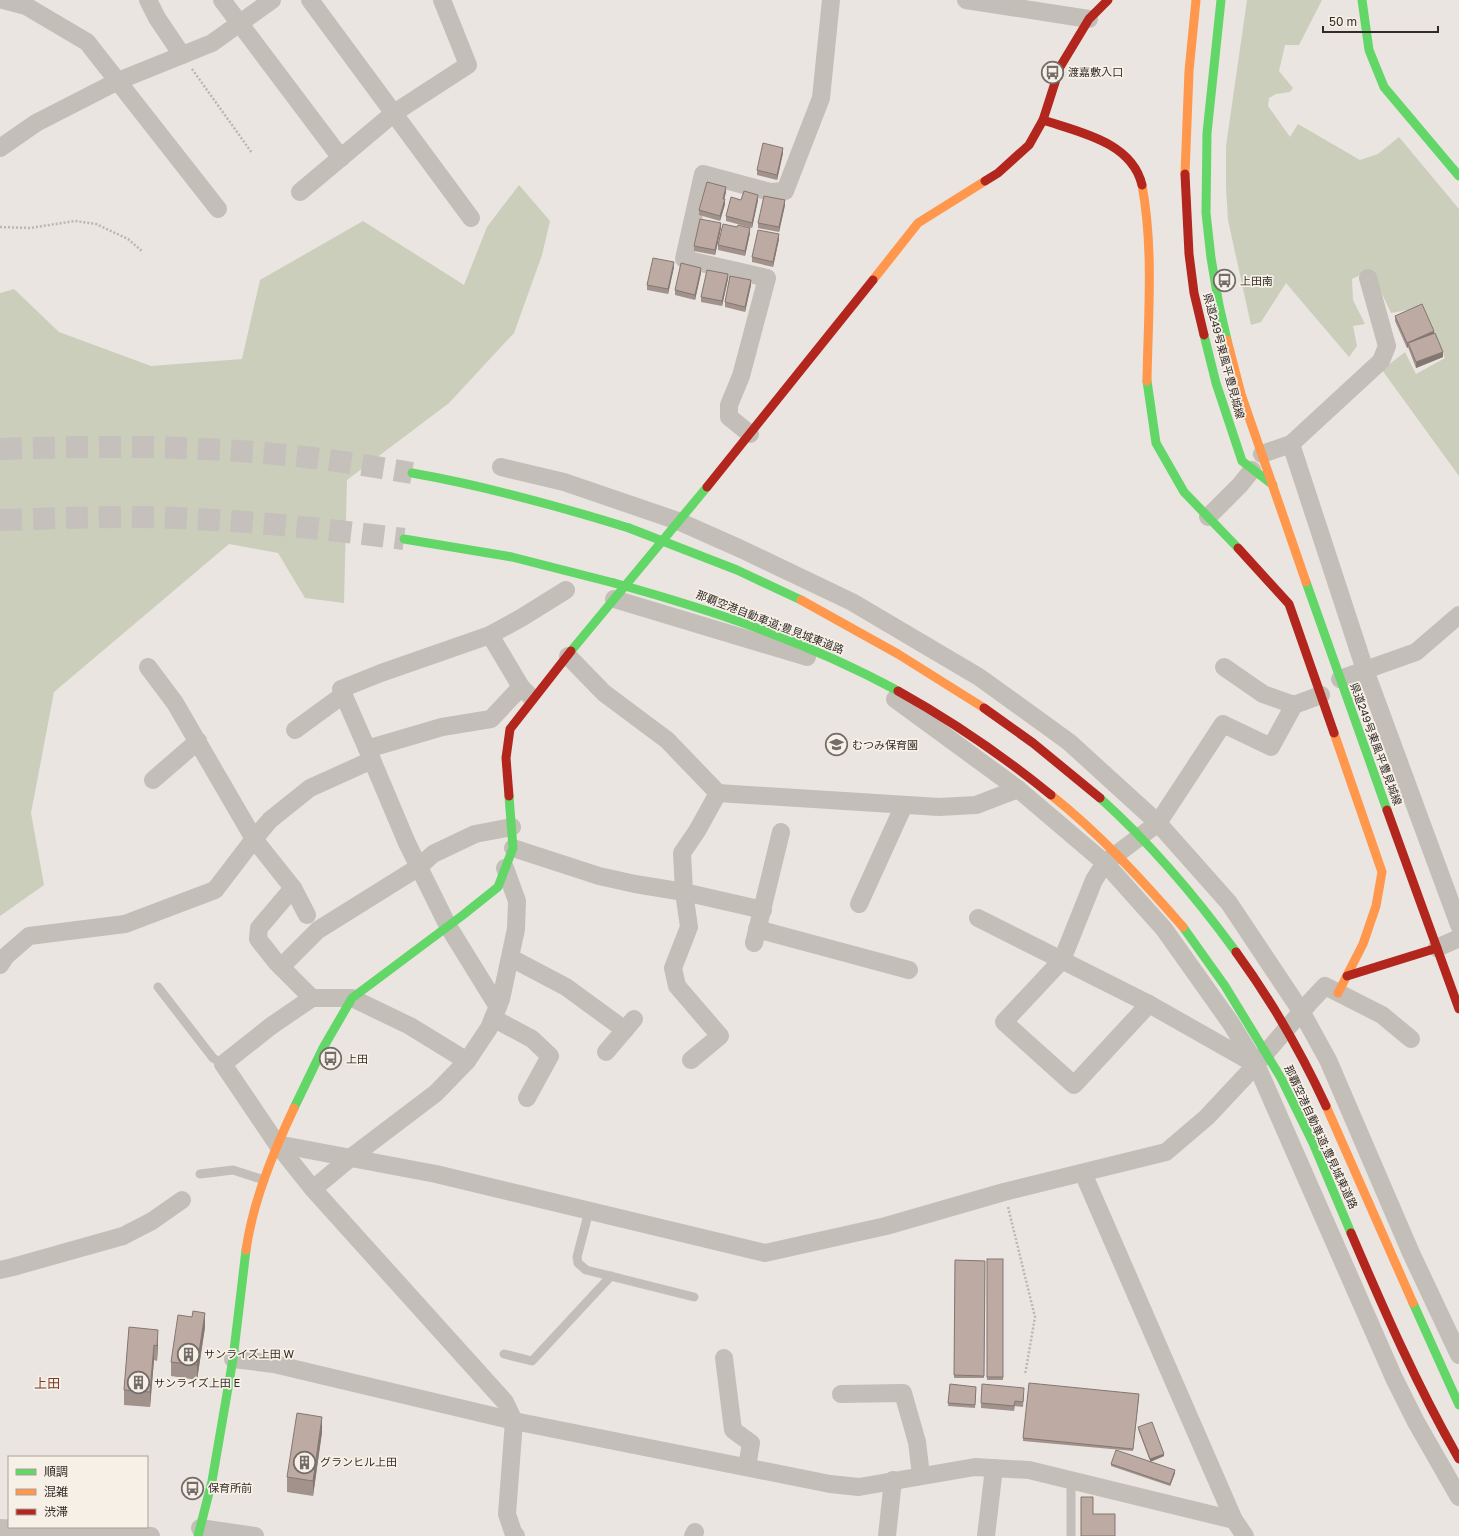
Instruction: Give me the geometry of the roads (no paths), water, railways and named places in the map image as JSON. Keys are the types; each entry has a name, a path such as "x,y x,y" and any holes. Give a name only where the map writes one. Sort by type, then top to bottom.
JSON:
{"main road":[{"path":"199,1532 212,1481 233,1359 246,1248 254,1212 277,1144 322,1048 352,998 498,887 513,848 506,758 510,729 528,693 568,656 614,591 678,521 750,434 918,223 998,173 1029,145 1043,120 1060,67 1089,19 1108,0"},
{"name":"県道249号東風平豊見城線","path":"1196,0 1189,71 1184,181 1189,254 1194,293 1216,383 1242,461 1273,485"},
{"name":"県道249号東風平豊見城線","path":"1221,0 1207,133 1206,213 1211,258 1226,336 1241,394 1340,680 1459,1009"},
{"path":"1362,0 1369,50 1384,87 1459,176"},
{"path":"1043,120 1096,138 1116,148 1132,163 1142,183 1150,246 1147,385 1156,443 1184,492 1289,604 1382,872 1376,906 1363,944 1338,993"},
{"name":"那覇空港自動車道;豊見城東道路","path":"412,473 462,482 565,508 629,528 720,563 795,597 902,655 962,693 1035,744 1086,785 1145,843 1183,884 1238,954 1272,1006 1292,1040 1346,1148 1425,1331 1459,1405"},
{"name":"那覇空港自動車道;豊見城東道路","path":"404,540 512,557 614,591 674,599 747,624 819,652 915,700 959,727 1020,769 1051,794 1112,850 1148,887 1186,931 1215,970 1269,1056 1292,1098 1402,1348 1444,1434 1459,1459"},
{"path":"1347,976 1437,948"}],"street":[{"path":"3,0 27,3 87,42 218,209"},
{"path":"148,0 157,18 182,55"},
{"path":"222,0 341,158"},
{"path":"0,148 36,123 118,81 212,43 272,0"},
{"path":"310,0 471,218"},
{"path":"300,192 394,113 468,65 442,0"},
{"path":"750,434 729,417 729,404 741,376 767,278 684,260 703,174 770,192 785,191 821,98 831,0"},
{"path":"966,0 1089,19"},
{"path":"1262,454 1291,444 1381,361 1387,346 1368,278"},
{"path":"1291,444 1365,670 1459,925"},
{"path":"501,467 564,482 678,521 741,549 852,602 978,677 1069,742 1158,823 1229,903 1301,1011 1328,1060 1411,1253 1459,1355"},
{"path":"1208,517 1240,485 1252,470"},
{"path":"527,1098 550,1056 532,1039 495,1012 448,926 407,843 341,689 381,673 490,635 566,590"},
{"path":"614,591 848,672 891,696 1018,789 1105,863 1164,929 1230,1022 1256,1064 1394,1378 1416,1422 1457,1489"},
{"path":"1340,680 1416,652 1459,615"},
{"path":"0,966 6,956 29,936 125,924 216,890 254,838 270,820 310,788 370,755 442,727 491,719 528,693 490,635"},
{"path":"568,656 604,693 667,740 718,793 939,807 976,804 1018,789"},
{"path":"148,667 175,703 254,838 293,888 307,915"},
{"path":"1224,667 1263,694 1294,705 1321,695"},
{"path":"295,730 343,695"},
{"path":"1149,1004 1074,1085 1004,1022 1062,960 1094,880 1105,863 1158,823 1223,724 1271,747 1294,705"},
{"path":"153,780 198,741"},
{"path":"691,1060 720,1036 677,986 673,968 689,927 684,892 682,853 697,831 718,793"},
{"path":"859,904 904,805"},
{"path":"280,967 318,930 419,867 433,854 475,834 512,827"},
{"path":"781,832 756,936 909,970"},
{"path":"513,848 599,876 635,884 684,892 763,910"},
{"path":"313,1189 349,1158 436,1093 467,1061 489,1028 501,999 516,929 517,901 505,868"},
{"path":"293,888 259,928 258,940 280,967 312,998"},
{"path":"978,918 1149,1004 1256,1064"},
{"path":"1437,948 1459,938"},
{"path":"511,958 566,987 629,1024 606,1052"},
{"path":"277,1144 436,1174 765,1253 886,1226 1004,1192 1166,1152 1207,1117 1325,986 1382,1015 1411,1039"},
{"path":"467,1061 410,1026 352,998 312,998 271,1026 223,1064 277,1144 313,1189 504,1402 514,1421 507,1514 513,1532 516,1536"},
{"path":"1083,1173 1234,1520 1245,1536"},
{"path":"0,1270 123,1236 152,1221 182,1200"},
{"path":"724,1358 733,1430 751,1443 747,1467"},
{"path":"233,1359 274,1364 514,1421 830,1484 859,1487 921,1475 975,1467 1029,1470 1234,1520"},
{"path":"841,1394 903,1393 917,1442 921,1475"},
{"path":"986,1536 994,1468"},
{"path":"887,1536 893,1480"},
{"path":"7,1531 151,1536"},
{"path":"199,1532 254,1536"}],"lane":[{"path":"158,987 213,1058 223,1064"},
{"path":"200,1174 233,1170 264,1180"},
{"path":"589,1210 577,1257 578,1263 586,1270 694,1296"},
{"path":"504,1354 532,1361 611,1276"},
{"path":"1071,1480 1072,1536"}],"tunnel":[{"path":"0,449 71,447 215,449 286,455 365,465 412,473"},
{"path":"0,520 160,517 230,521 334,530 404,539"}],"place":[{"name":"渡嘉敷入口","path":"1052,72"},
{"name":"上田南","path":"1224,281"},
{"name":"むつみ保育園","path":"837,745"},
{"name":"上田","path":"331,1059"},
{"name":"サンライズ上田 W","path":"188,1354"},
{"name":"サンライズ上田 E","path":"139,1383"},
{"name":"グランヒル上田","path":"305,1462"},
{"name":"保育所前","path":"192,1488"}],"district":[{"name":"上田","path":"47,1383"}]}
